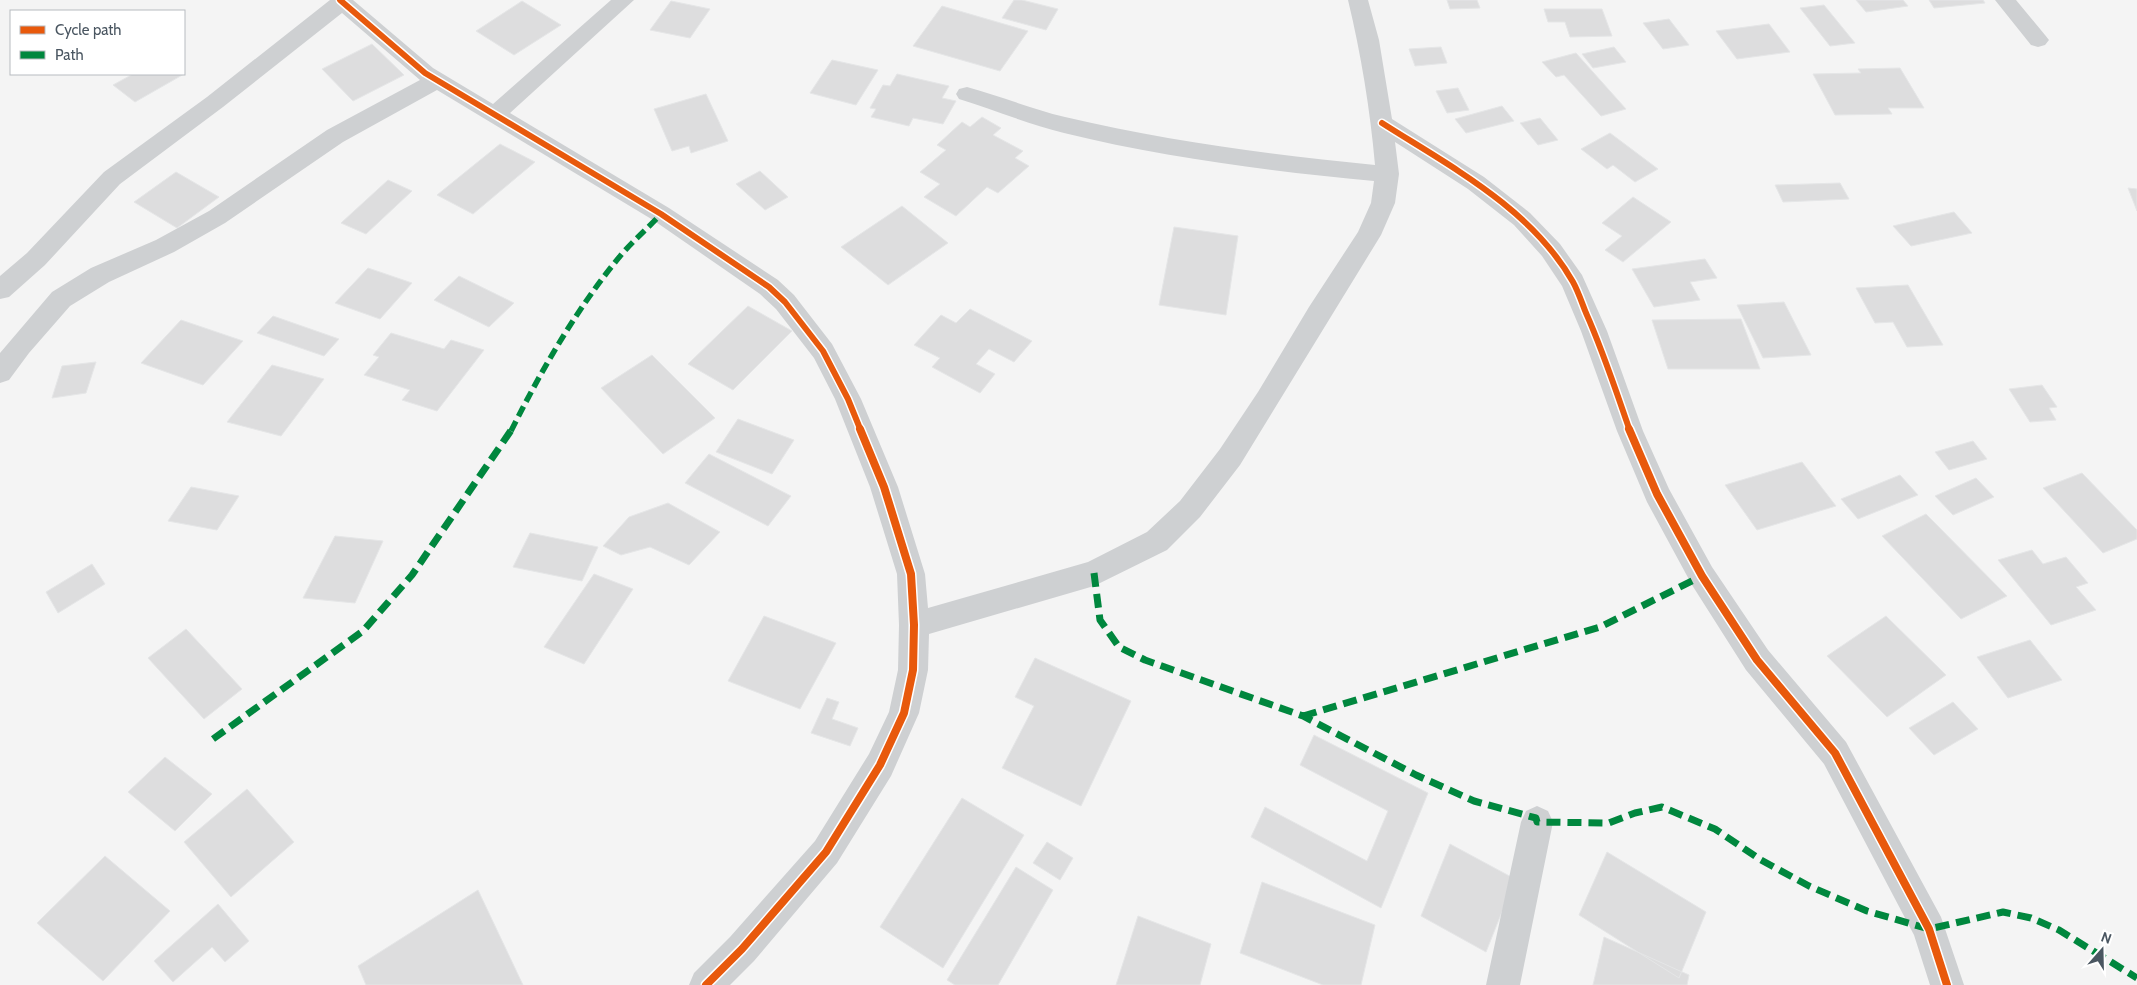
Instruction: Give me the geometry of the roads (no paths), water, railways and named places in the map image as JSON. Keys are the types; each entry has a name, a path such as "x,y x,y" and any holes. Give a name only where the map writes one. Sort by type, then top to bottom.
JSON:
{"street":[{"path":"494,115 624,0"},
{"path":"914,625 1094,573 1157,541 1196,501 1230,457 1369,235 1383,203 1387,174 1382,123 1368,40 1358,0"},
{"path":"2005,0 2038,40"},
{"path":"0,290 36,259 112,178 215,102 341,1 391,46 437,80 661,214 745,269 785,302 823,351 848,399 884,487 911,574 914,625 913,670 904,712 880,765 826,852 742,949 706,985"},
{"path":"0,373 20,346 62,299 100,275 165,246 218,217 335,136 437,80"},
{"path":"968,94 1063,124 1143,142 1224,155 1387,174"},
{"path":"1382,123 1476,183 1522,220 1551,250 1573,282 1594,331 1630,432 1661,503 1702,576 1757,660 1835,753 1929,929 1948,985"},
{"path":"1503,985 1537,822"}]}
